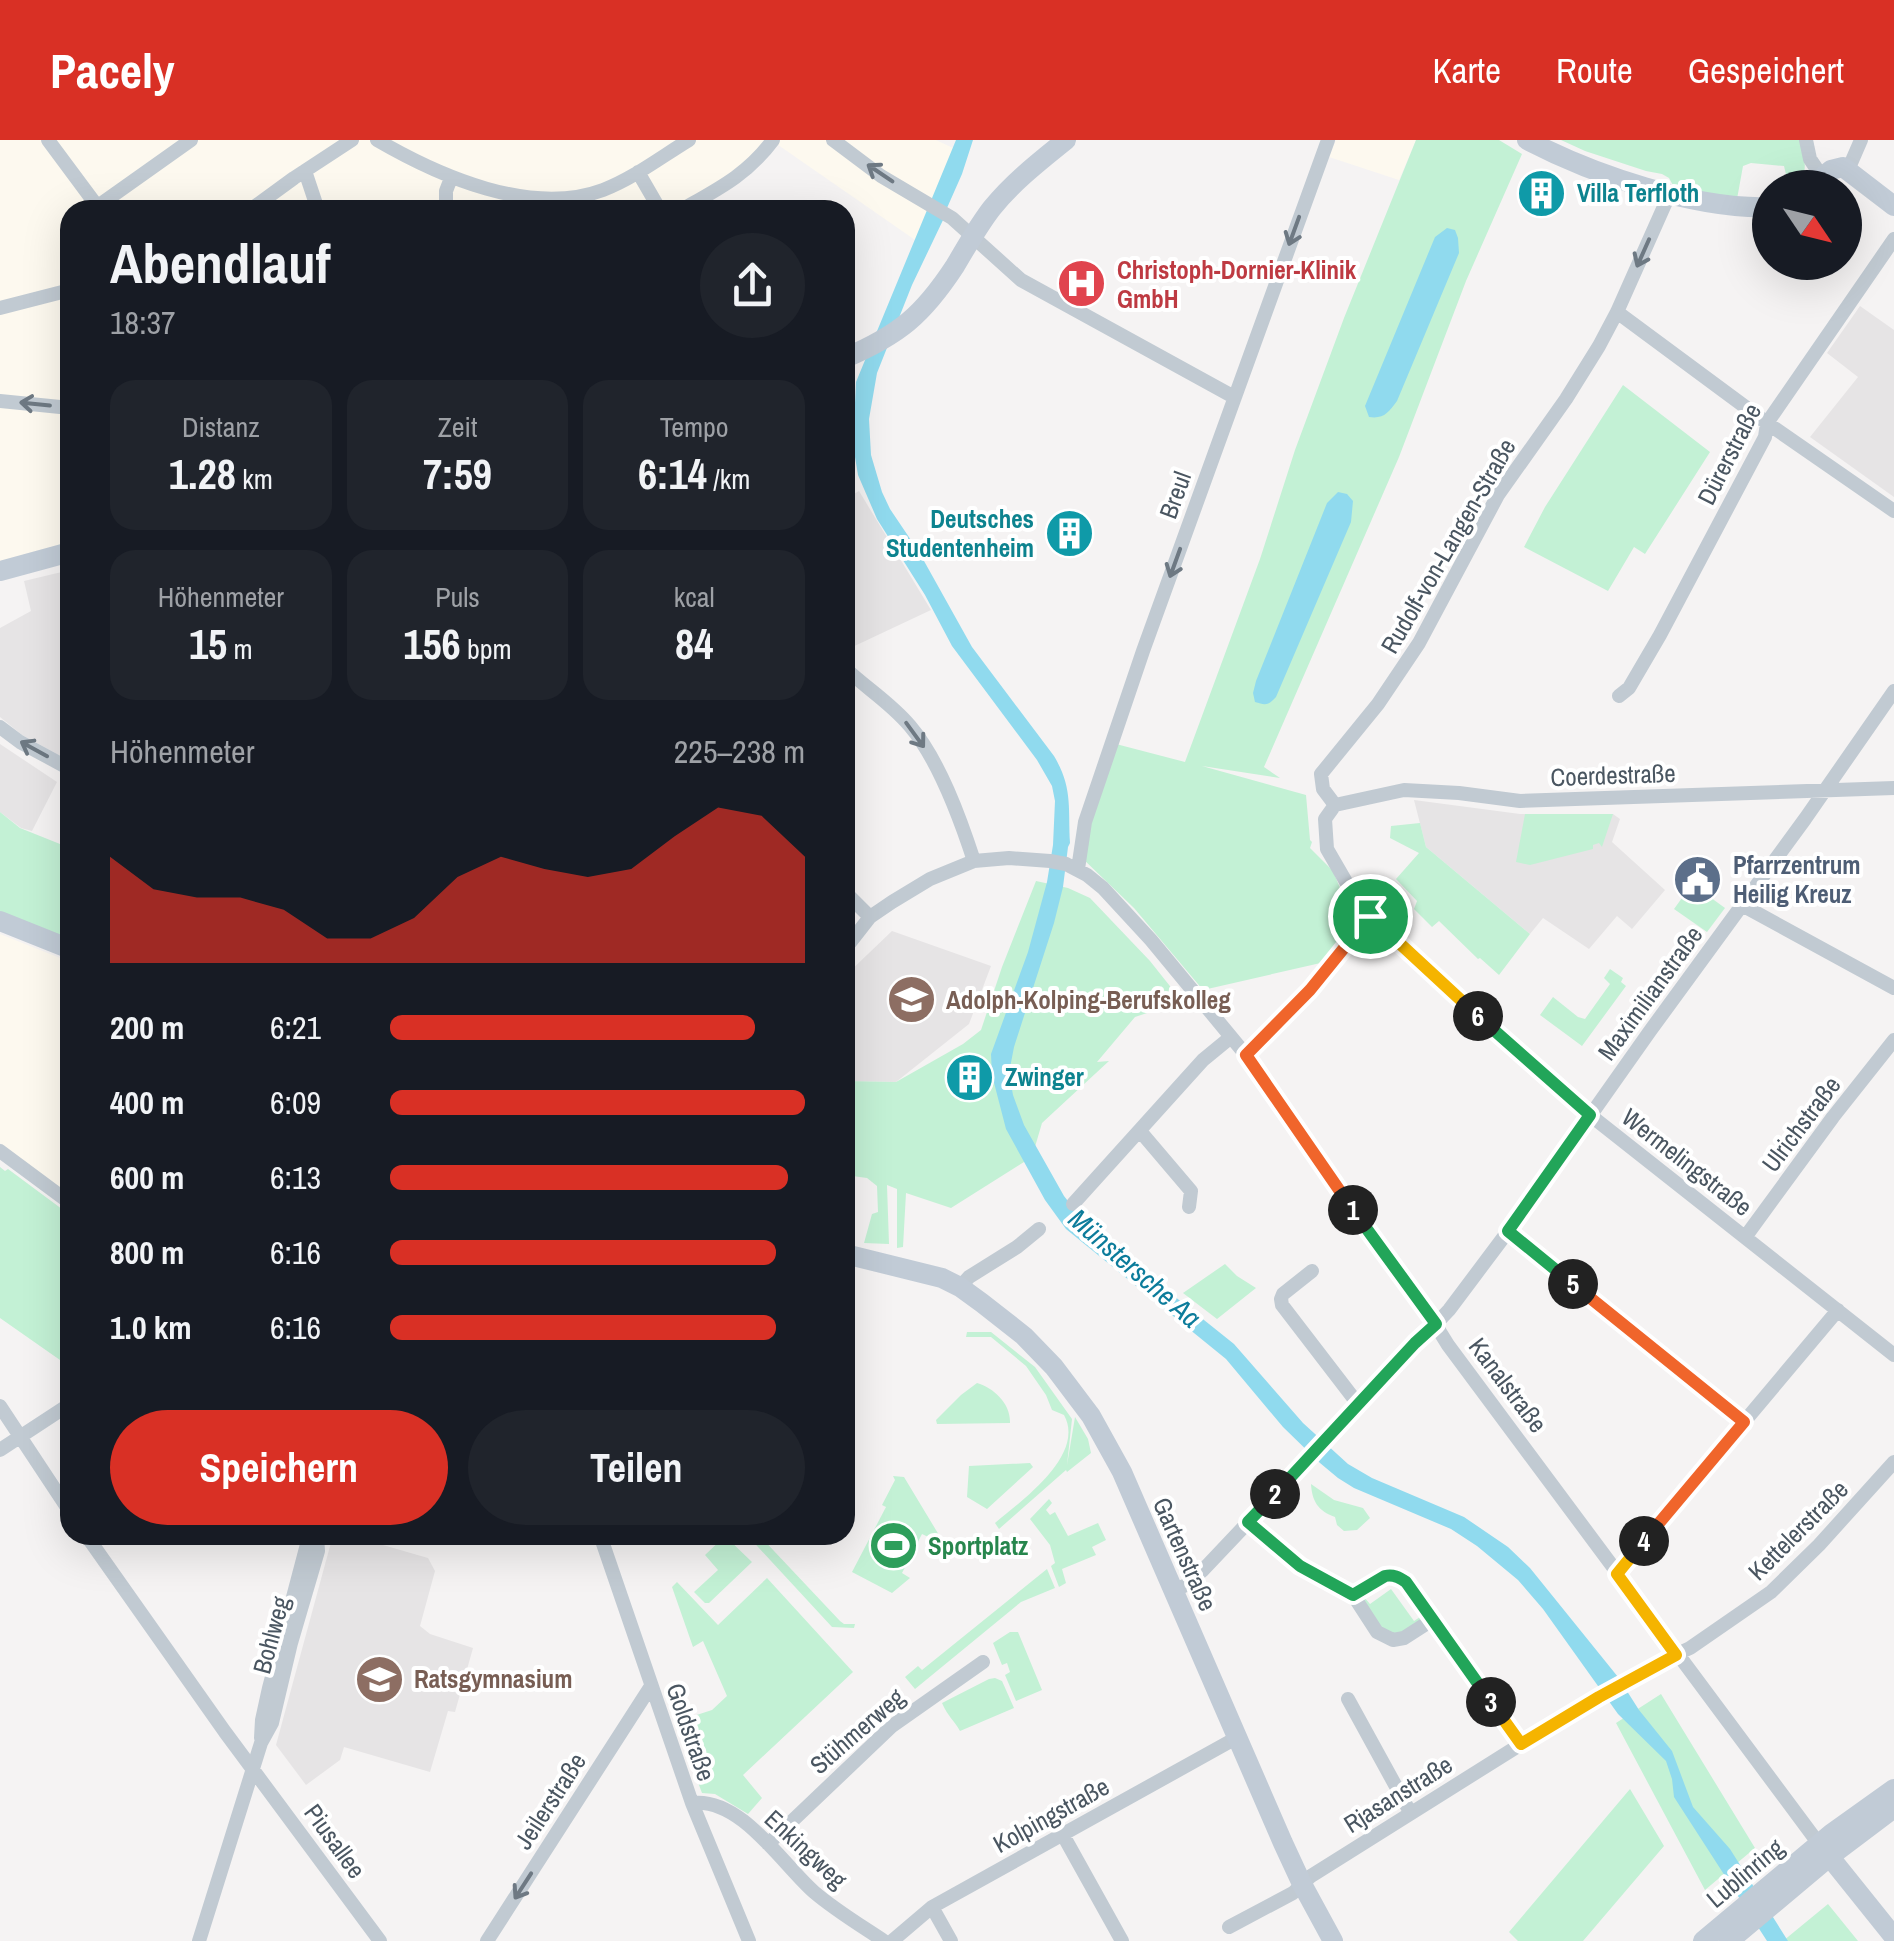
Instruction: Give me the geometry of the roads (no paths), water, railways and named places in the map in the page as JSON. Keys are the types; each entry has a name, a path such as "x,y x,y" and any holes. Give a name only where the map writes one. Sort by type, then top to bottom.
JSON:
{"street":[{"path":"48,140 93,200"},
{"path":"110,200 191,140"},
{"path":"264,200 352,140"},
{"path":"377,140 451,178 544,198 590,194 638,172 689,140"},
{"path":"699,200 735,180 772,140"},
{"path":"833,140 882,176 946,214 1021,280 1234,398"},
{"path":"855,353 893,334 920,312 992,207 1066,140"},
{"name":"Breul","path":"1072,866 1143,651 1328,140"},
{"path":"1527,140 1580,165 1670,194 1752,206"},
{"path":"1806,140 1813,170"},
{"path":"1835,170 1848,170 1861,140"},
{"path":"305,171 315,200"},
{"path":"638,172 654,200"},
{"path":"446,200 451,178"},
{"path":"1862,181 1894,206"},
{"name":"Rudolf-von-Langen-Straße","path":"1335,804 1323,789 1321,774 1378,704 1420,643 1498,495 1566,399 1617,312 1670,194"},
{"name":"Dürerstraße","path":"1619,696 1629,688 1660,635 1765,438 1767,423 1894,239"},
{"path":"54,294 60,288"},
{"path":"0,308 60,292"},
{"path":"1617,312 1894,511"},
{"path":"0,401 60,407"},
{"path":"0,572 60,555"},
{"path":"855,676 917,734 960,818 974,861"},
{"name":"Maximilianstraße","path":"1174,1590 1203,1570 1436,1324 1508,1231 1894,691"},
{"path":"0,727 60,763"},
{"name":"Coerdestraße","path":"1335,804 1404,790 1520,801 1894,788"},
{"name":"Wermelingstraße","path":"1335,804 1325,818 1327,849 1360,906 1370,916 1590,1115 1894,1355"},
{"path":"855,937 870,918 918,886 974,861 1050,860 1072,866"},
{"name":"Kanalstraße","path":"1072,866 1119,904 1246,1055 1448,1345 1676,1655 1894,1938"},
{"path":"855,902 870,918"},
{"path":"1742,904 1894,988"},
{"path":"1246,1055 1310,990 1370,916"},
{"path":"0,921 60,946"},
{"path":"1073,1204 1203,1060 1231,1037"},
{"name":"Ulrichstraße","path":"1746,1236 1894,1040"},
{"path":"1140,1130 1190,1191 1189,1207"},
{"path":"0,1152 60,1196"},
{"path":"960,1287 968,1277 1039,1229"},
{"path":"1508,1231 1744,1422"},
{"name":"Gartenstraße","path":"855,1256 920,1271 960,1287 1038,1348 1092,1416 1116,1458 1302,1884 1333,1941"},
{"path":"1312,1271 1283,1294 1282,1305 1358,1404"},
{"path":"1617,1574 1838,1310"},
{"path":"0,1406 60,1497"},
{"path":"0,1450 60,1411"},
{"name":"Kettelerstraße","path":"1676,1655 1771,1592 1894,1462"},
{"path":"1248,1522 1300,1566 1353,1595 1378,1632 1388,1638 1404,1638 1432,1620"},
{"name":"Piusallee","path":"93,1545 380,1941"},
{"name":"Bohlweg","path":"199,1941 261,1744 272,1723 317,1545"},
{"name":"Goldstraße","path":"603,1545 692,1804 750,1941"},
{"path":"1353,1595 1380,1578 1396,1576 1406,1582 1521,1744"},
{"name":"Rjasanstraße","path":"1302,1884 1521,1744 1676,1655"},
{"name":"Stühmerweg","path":"768,1844 892,1726 983,1662"},
{"name":"Jeilerstraße","path":"487,1941 651,1686"},
{"path":"1348,1699 1410,1812"},
{"name":"Kolpingstraße","path":"892,1941 932,1907 1238,1737"},
{"path":"1824,1850 1894,1790"},
{"name":"Enkingweg","path":"692,1804 702,1802 744,1822 814,1892 884,1941"},
{"path":"1824,1850 1894,1808"},
{"path":"1063,1835 1122,1941"},
{"name":"Lublinring","path":"1704,1941 1732,1932 1824,1850"},
{"path":"1229,1927 1293,1893 1302,1884"},
{"path":"932,1907 950,1941"}],"water":[{"name":"Münstersche Aa","path":"956,140 973,140 877,373 869,419 871,455 890,509 972,647 1054,756 1067,788 1070,843 1063,887 1009,1073 1024,1125 1064,1196 1089,1228 1234,1344 1303,1423 1348,1464 1464,1517 1508,1547 1530,1568 1672,1751 1693,1807 1730,1849 1788,1941 1767,1941 1674,1797 1666,1761 1618,1714 1518,1580 1451,1529 1338,1478 1283,1427 1226,1359 1066,1229 1045,1200 1006,1129 992,1075 991,1054 1028,952 1047,882 1053,845 1052,786 952,646 877,519 858,475 855,457 856,382"},
{"path":"1447,228 1455,230 1459,253 1397,401 1385,414 1369,417 1365,406 1435,237"},
{"path":"1338,492 1353,501 1351,522 1276,697 1266,704 1255,702 1256,681 1327,503"}],"place":[{"name":"Villa Terfloth","path":"1542,193"},
{"name":"Christoph-Dornier-Klinik GmbH","path":"1082,284"},
{"name":"Deutsches Studentenheim","path":"1069,533"},
{"name":"Pfarrzentrum Heilig Kreuz","path":"1698,879"},
{"name":"Adolph-Kolping-Berufskolleg","path":"911,1000"},
{"name":"Zwinger","path":"970,1077"},
{"name":"Sportplatz","path":"893,1546"},
{"name":"Ratsgymnasium","path":"379,1679"}]}
